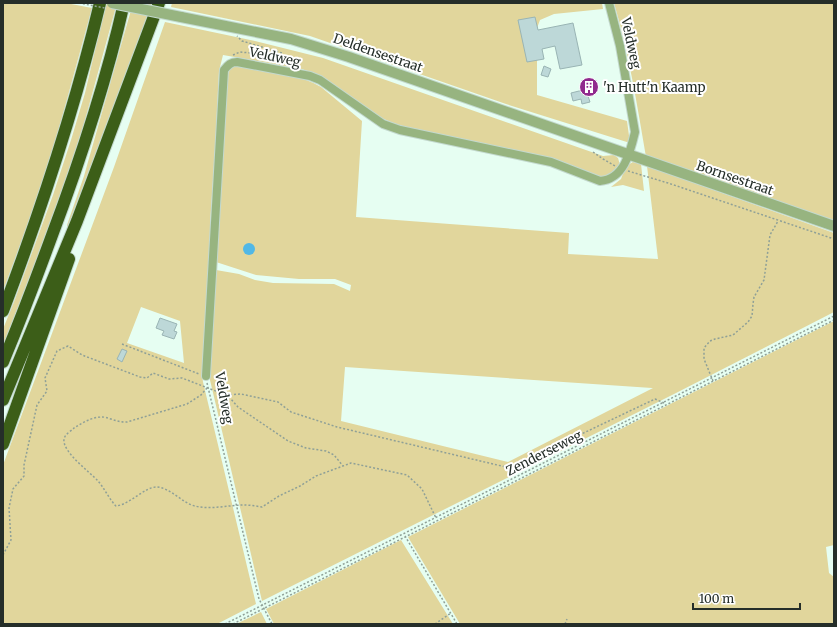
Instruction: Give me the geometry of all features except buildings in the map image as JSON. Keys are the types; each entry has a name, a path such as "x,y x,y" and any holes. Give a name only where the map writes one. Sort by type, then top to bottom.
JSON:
{"highway":[{"path":"3,311 54,166 100,3"},
{"path":"3,362 32,290 71,183 95,111 124,3"},
{"path":"3,400 77,221 159,3"},
{"path":"3,444 74,245 77,221"}],"street":[{"name":"Deldensestraat","path":"112,3 260,32 316,46 628,154"},
{"name":"Veldweg","path":"206,376 224,70 232,62 295,73 320,80 383,124 400,130 551,162 600,181 607,180 615,177 622,169 635,132 620,46 609,3"},
{"name":"Bornsestraat","path":"628,154 834,226"}],"path":[{"path":"232,62 232,55 240,52 281,56 282,53 242,41 236,35 242,36"},
{"path":"591,150 611,165 834,239"},
{"path":"713,381 704,359 704,348 710,341 733,335 748,322 752,316 752,304 754,297 764,280 770,235 778,221"},
{"name":"Zenderseweg","path":"225,624 437,519 834,316"},
{"name":"Zenderseweg","path":"664,404 834,320"},
{"path":"122,344 206,376"},
{"path":"3,555 11,540 9,508 13,489 24,476 24,465 37,405 47,392 45,378 57,351 68,346 82,355 140,377 147,378 153,373 169,379 182,378 226,395 238,407 288,441 306,448 326,451 334,455 343,466"},
{"name":"Veldweg","path":"206,376 207,388 259,599 272,624"},
{"path":"207,388 201,395 187,404 127,422 119,422 101,417 90,419 65,436 64,440 67,450 83,468 97,480 116,506 130,502 150,488 158,487 170,492 184,502 193,506 205,507 246,505 262,507 316,476 351,463 407,475 422,489 437,519"},
{"path":"226,395 241,394 278,402 291,412 337,427 510,468 655,399 664,404"},
{"name":"Zenderseweg","path":"233,624 437,519"},
{"path":"405,536 457,624"},
{"path":"435,624 451,613"},
{"path":"565,624 567,619"}],"shaded area":[{"path":"3,3 66,3 92,8 55,143 28,224 3,291"},
{"path":"107,3 117,3 79,142 61,201 3,350 3,329 53,195 71,140 85,93"},
{"path":"133,3 155,3 67,232 67,225 84,176"},
{"path":"172,3 602,3 603,9 554,14 540,20 537,28 537,95 627,121 630,143 506,104 310,36 171,7"},
{"path":"614,3 834,3 834,222 646,157 628,60"},
{"path":"165,22 255,41 323,58 603,156 614,155 618,158 620,165 614,174 602,177 552,158 405,128 379,117 322,77 302,69 223,55 219,71 210,225 210,260 202,374 256,604 217,624 3,624 3,465 114,167","holes":["141,307 180,321 184,363 127,343"]},
{"path":"239,66 281,73 312,82 321,87 362,121 356,217 569,233 568,254 658,259 647,166 834,233 834,312 262,601 210,380 216,270 239,274 255,280 273,283 334,284 350,291 351,285 335,279 299,279 256,275 216,262 227,73 231,67","holes":["345,367 653,388 508,462 341,421"]},
{"path":"633,162 641,164 644,191 623,185 611,187 621,179 626,166"},
{"path":"834,321 834,545 826,547 829,573 834,577 834,624 460,624 408,537"},
{"path":"401,540 453,624 274,624 266,609"},
{"path":"261,612 267,624 236,624"}],"water":[{"path":"247,243 251,243 255,249 251,255 247,255 243,251 243,247"}],"place":[{"name":"'n Hutt'n Kaamp","path":"589,87"}]}
